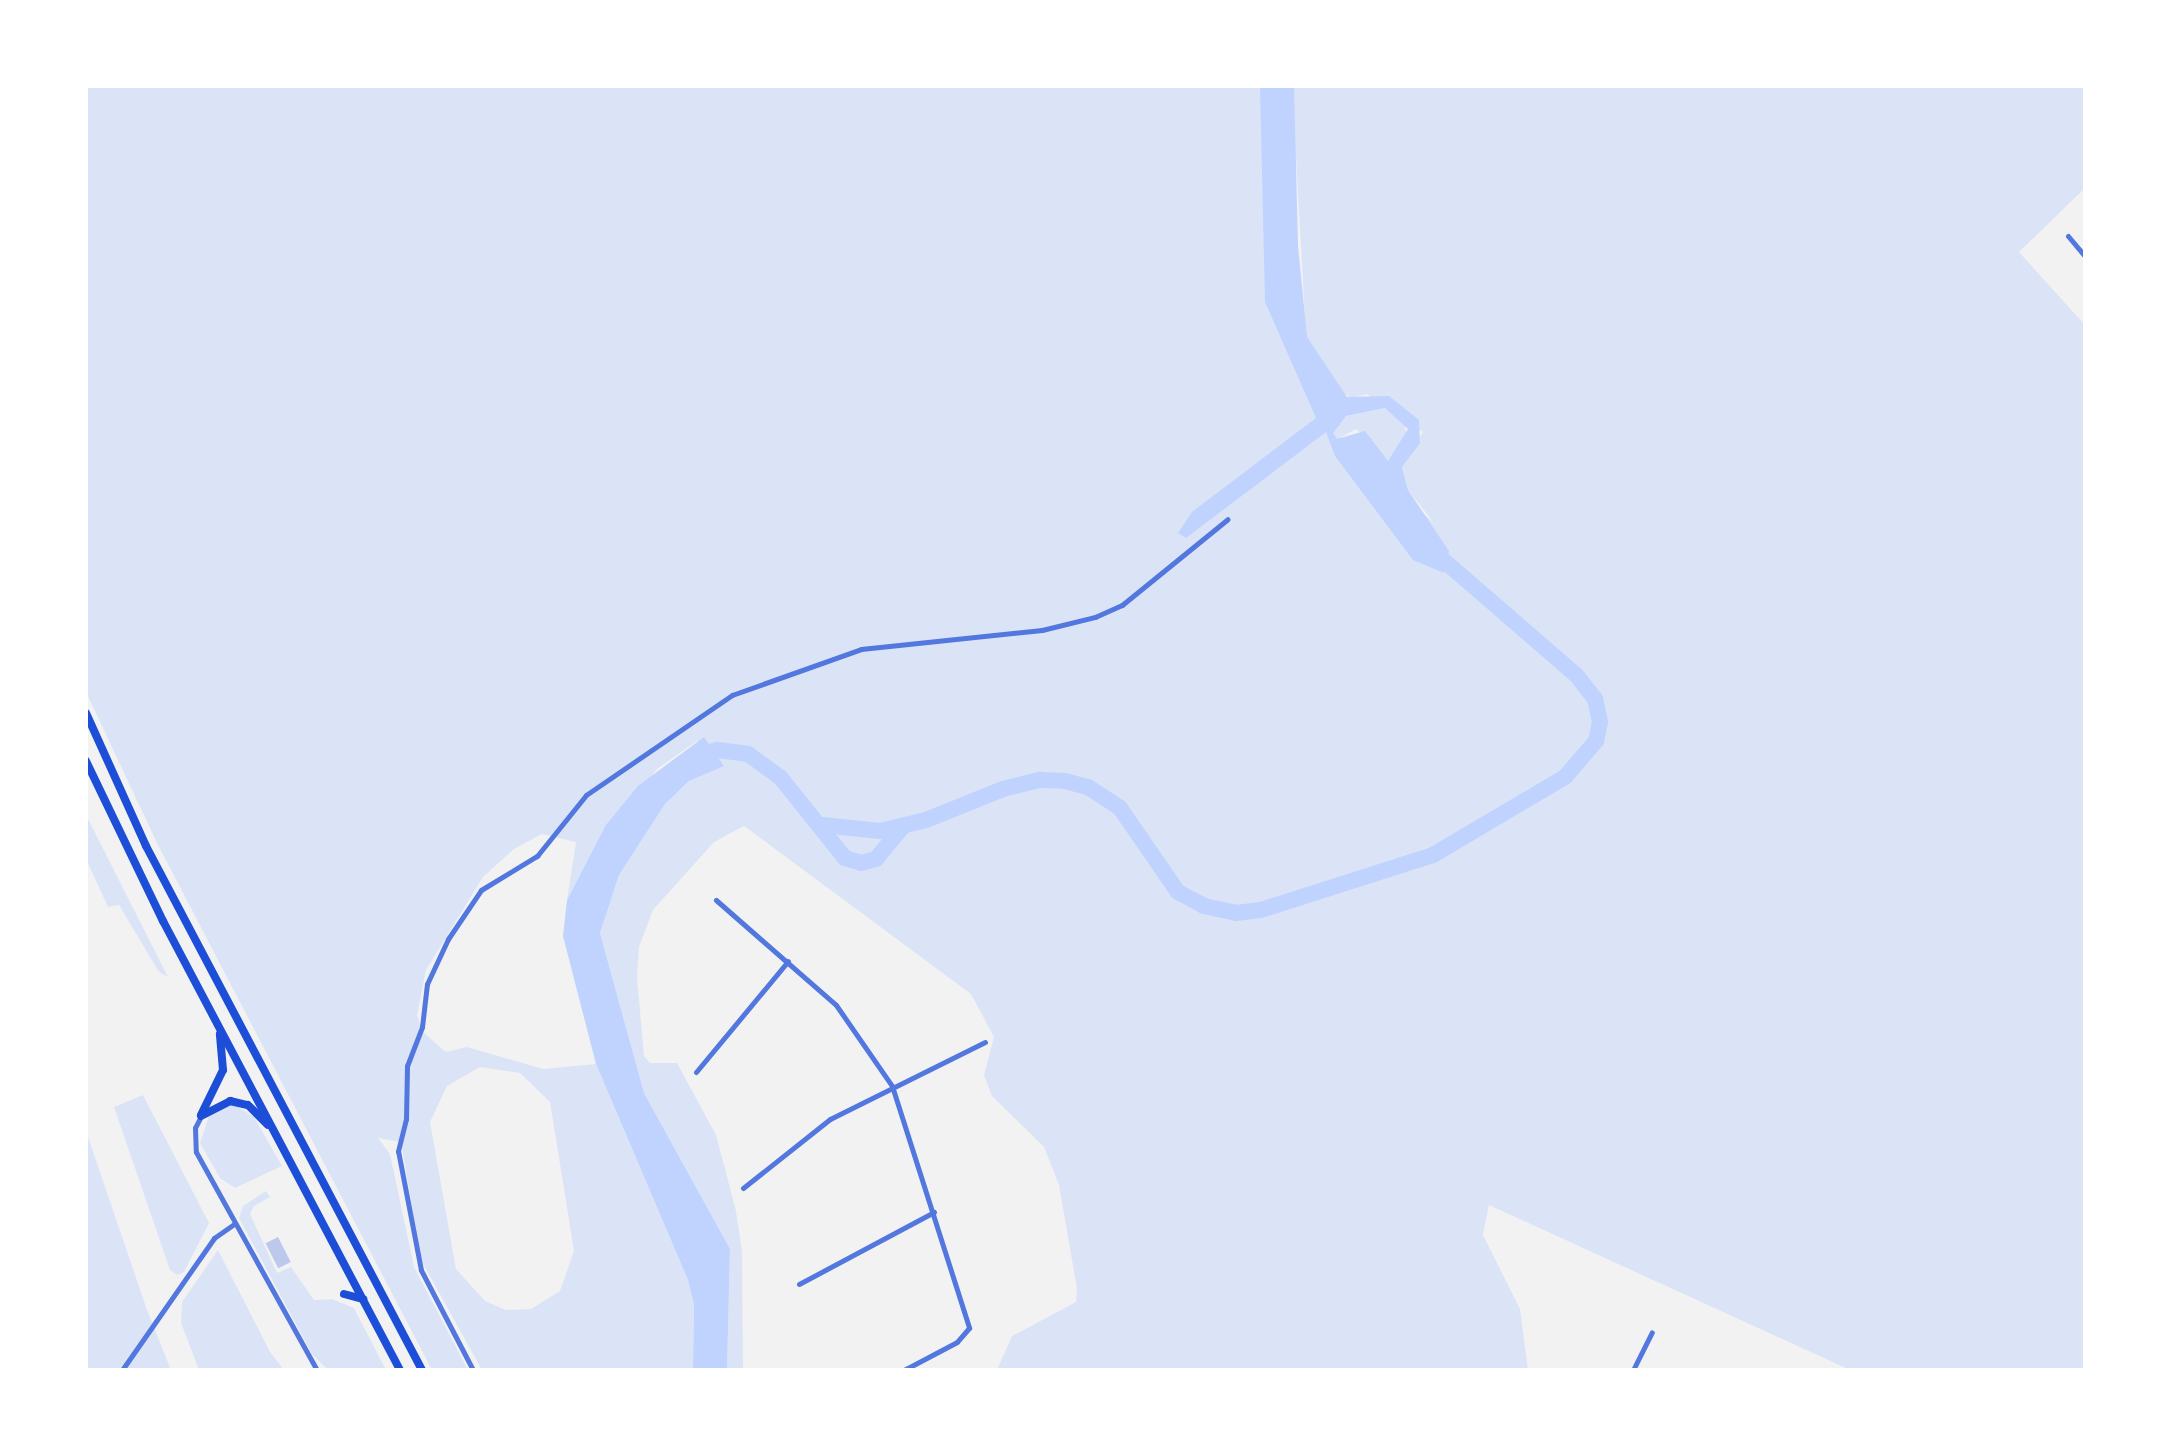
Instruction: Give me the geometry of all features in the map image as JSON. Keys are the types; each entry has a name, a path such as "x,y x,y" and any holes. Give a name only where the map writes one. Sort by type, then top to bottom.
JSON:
{"highway":[{"path":"86,713 146,846 422,1370"},
{"path":"86,761 218,1024 400,1370"},
{"path":"201,1116 223,1070 218,1024"},
{"path":"201,1116 222,1102 239,1102 279,1139"},
{"path":"344,1294 363,1299"}],"street":[{"path":"2068,236 2085,256"},
{"path":"473,1370 421,1270 398,1151 406,1119 407,1066 422,1027 427,984 448,939 481,890 537,856 586,795 732,695 769,678 872,647 1042,630 1095,617 1122,605 1228,519"},
{"path":"716,900 845,1015 892,1086 969,1328 957,1342 904,1370"},
{"path":"696,1072 788,961"},
{"path":"743,1188 830,1119 985,1042"},
{"path":"201,1116 195,1128 196,1152 317,1370"},
{"path":"799,1284 934,1212"},
{"path":"122,1370 214,1238 234,1224"},
{"path":"1633,1370 1652,1332"}],"shaded area":[{"path":"86,86 2085,86 2085,188 2019,252 2085,325 2085,1370 1850,1370 1489,1205 1483,1235 1520,1309 1528,1370 997,1370 1012,1336 1076,1302 1077,1289 1059,1185 1044,1147 992,1096 984,1075 994,1037 971,994 744,826 714,842 653,910 639,947 637,977 644,1056 650,1063 677,1063 716,1135 736,1211 742,1251 743,1370 727,1370 730,1249 644,1093 600,933 619,875 665,804 689,781 716,769 697,741 657,769 586,864 567,900 576,842 542,834 514,849 483,877 426,970 417,1015 423,1032 446,1052 467,1047 543,1069 596,1064 688,1280 694,1305 693,1370 482,1370 421,1260 401,1142 378,1138 390,1154 414,1267 468,1370 432,1370 158,845 86,692","holes":["1296,158 1306,337 1340,392 1352,398 1367,394 1423,432 1402,466 1408,490 1434,523 1341,437 1356,429 1388,461 1407,435 1404,422 1385,408 1346,416 1334,427 1275,304","480,1067 520,1073 550,1102 574,1251 560,1291 531,1309 506,1310 485,1301 456,1269 430,1122 447,1086"]},
{"path":"86,814 168,977 159,972 119,905 108,907 86,859"},
{"path":"143,1095 209,1223 184,1272 177,1275 170,1270 114,1107"},
{"path":"233,1104 254,1117 282,1166 235,1188 220,1178 200,1143 209,1116"},
{"path":"86,1131 147,1310 171,1370 86,1370"},
{"path":"266,1191 270,1197 254,1206 250,1214 277,1273 291,1267 314,1300 332,1299 354,1308 386,1370 328,1370 312,1354 239,1218 243,1206"},
{"path":"218,1250 270,1352 284,1370 199,1370 181,1323 182,1302"}],"water":[{"path":"1260,86 1294,86 1298,246 1307,337 1347,397 1389,396 1419,420 1420,443 1402,467 1408,490 1449,551 1444,573 1413,560 1335,456 1326,432 1186,538 1178,533 1192,512 1316,418 1265,302","holes":["1385,408 1408,429 1388,461 1365,431 1337,439 1333,433 1346,416"]},
{"path":"704,737 724,766 689,781 665,804 619,875 600,933 644,1093 730,1249 727,1370 693,1370 694,1305 688,1280 596,1064 563,936 567,900 606,825 638,786"}],"building":[{"path":"278,1237 291,1262 278,1268 266,1243"}],"waterway":[{"path":"823,825 880,831 926,820 1003,789 1040,780 1065,781 1088,787 1120,808 1178,892 1204,906 1236,913 1261,910 1433,855 1565,777 1596,741 1600,722 1595,699 1576,675 1435,553"},
{"path":"695,756 717,750 748,754 780,777 845,858 861,863 876,859 904,825"}]}
